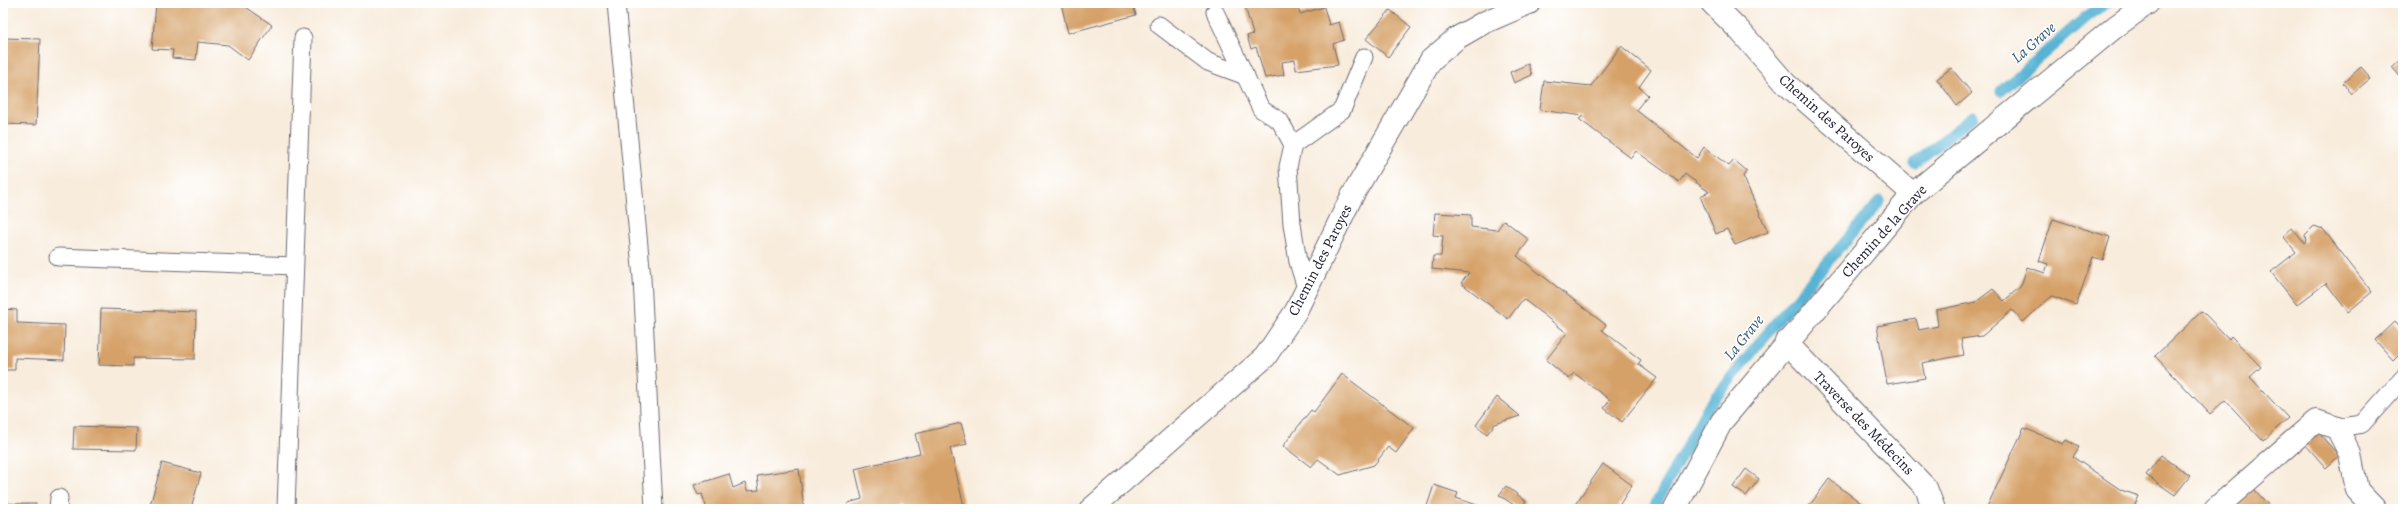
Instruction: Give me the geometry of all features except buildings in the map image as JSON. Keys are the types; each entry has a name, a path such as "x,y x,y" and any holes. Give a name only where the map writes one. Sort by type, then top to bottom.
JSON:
{"street":[{"name":"Chemin des Paroyes","path":"1091,509 1265,357 1296,311 1351,198 1431,60 1457,38 1483,23 1529,3"},
{"name":"Chemin des Paroyes","path":"1712,3 1740,31 1786,84 1913,194"},
{"name":"Chemin de la Grave","path":"1675,509 1722,421 1786,342 1913,194 2115,27 2148,3"},
{"name":"Traverse des Médecins","path":"1786,342 1926,488 1934,509"},
{"path":"2215,509 2316,421 2337,428 2350,454 2357,490 2375,509"}],"lane":[{"path":"616,3 642,278 654,509"},
{"path":"1215,12 1261,109 1280,121 1293,145 1288,167 1292,224 1298,262 1306,288"},
{"path":"1159,25 1208,62 1246,76"},
{"path":"286,509 302,38"},
{"path":"1293,145 1342,110 1364,57"},
{"path":"58,257 294,266"},
{"path":"2337,428 2362,424 2403,378"}],"waterway":[{"name":"La Grave","path":"2001,91 2087,16 2107,3"},
{"name":"La Grave","path":"1915,163 1973,116"},
{"name":"La Grave","path":"1653,509 1706,410 1772,327 1880,201"}]}
